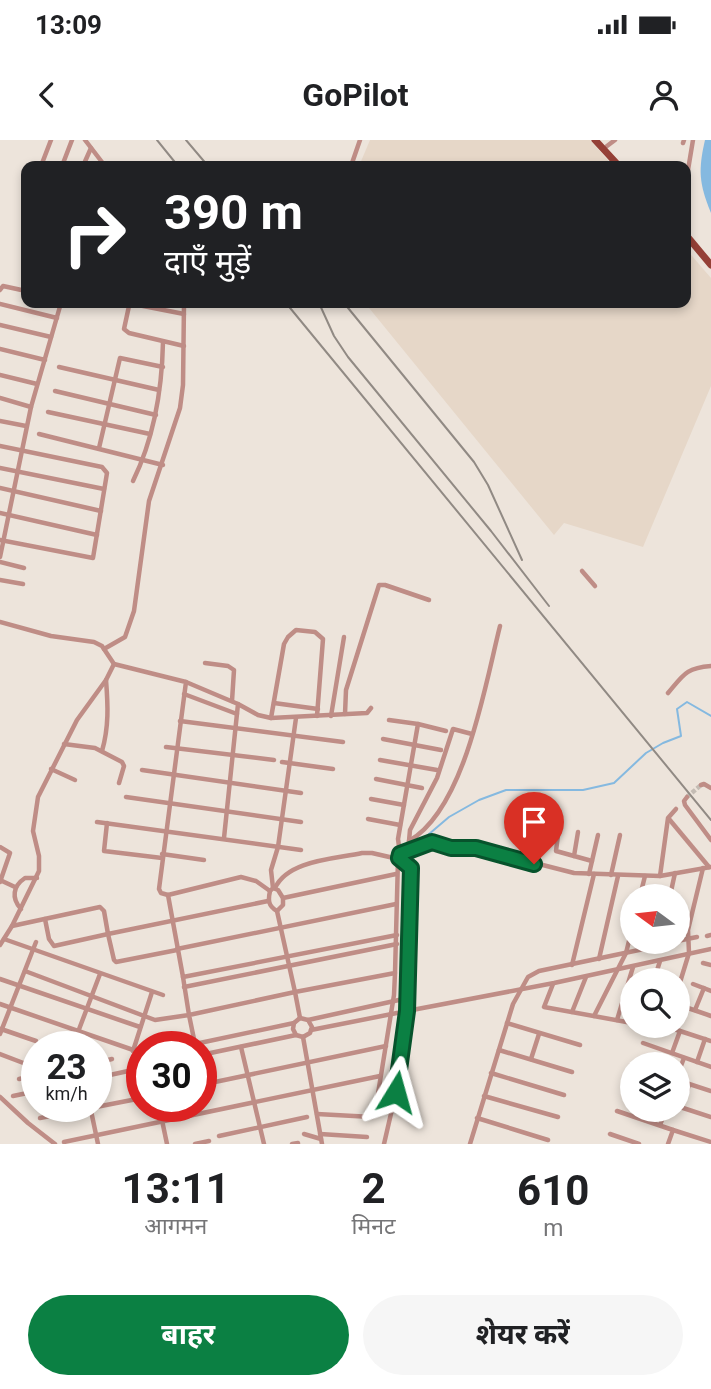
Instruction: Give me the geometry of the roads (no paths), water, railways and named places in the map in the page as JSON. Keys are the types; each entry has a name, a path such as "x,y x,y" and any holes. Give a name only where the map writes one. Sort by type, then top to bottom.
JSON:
{"main road":[{"path":"596,140 615,161"},
{"path":"605,143 621,161"},
{"path":"691,244 711,267"}],"street":[{"path":"43,161 51,140"},
{"path":"64,161 72,140"},
{"path":"85,140 99,161"},
{"path":"353,161 360,140"},
{"path":"605,143 615,140"},
{"path":"690,161 693,140"},
{"path":"85,161 91,148"},
{"path":"0,290 3,286 21,290"},
{"path":"0,304 57,318"},
{"path":"24,568 0,560 2,540 19,472 26,426 60,308"},
{"path":"129,308 126,332 184,346"},
{"path":"153,308 184,314"},
{"path":"104,649 123,639 130,628 149,501 180,408 184,308"},
{"path":"0,325 51,337"},
{"path":"133,481 144,459 156,415 163,367 163,342"},
{"path":"0,349 45,359"},
{"path":"99,448 120,358 163,367"},
{"path":"59,367 159,390"},
{"path":"0,375 37,384"},
{"path":"55,391 156,415"},
{"path":"0,398 31,407"},
{"path":"48,412 150,434"},
{"path":"0,421 26,426"},
{"path":"39,434 163,465"},
{"path":"0,446 102,467 107,473 94,557 90,559 2,540"},
{"path":"0,468 104,489"},
{"path":"0,488 101,511"},
{"path":"0,513 97,535"},
{"path":"582,571 595,586"},
{"path":"0,580 23,584"},
{"path":"345,714 346,690 379,585 385,584 429,600"},
{"path":"0,622 51,636 92,641 104,649 114,664 186,682 258,715 271,718 331,716 367,713 371,708"},
{"path":"272,885 302,866 362,853 399,851 425,828 454,786 500,626"},
{"path":"271,718 284,644 296,630 315,632 323,639 317,716"},
{"path":"331,716 344,637"},
{"path":"205,663 228,666 234,670 232,701"},
{"path":"0,945 37,877 39,856 33,831 35,808 64,744 114,664"},
{"path":"668,693 686,671 695,667 711,666"},
{"path":"102,751 107,734 109,709 106,680"},
{"path":"186,682 162,856 165,894 192,1031"},
{"path":"184,694 237,714"},
{"path":"274,703 318,709"},
{"path":"224,838 238,704"},
{"path":"277,911 272,909 268,901 296,718"},
{"path":"389,720 418,723 446,731"},
{"path":"180,721 343,742"},
{"path":"376,1107 393,1002 400,825 418,723"},
{"path":"409,844 437,778 453,729 471,734"},
{"path":"383,739 441,750"},
{"path":"64,744 102,751 124,764 119,783"},
{"path":"166,747 274,760"},
{"path":"380,760 437,770"},
{"path":"282,762 333,769"},
{"path":"51,769 75,780"},
{"path":"142,770 301,793"},
{"path":"376,779 422,788"},
{"path":"701,785 706,784 711,788"},
{"path":"126,797 301,822"},
{"path":"687,797 685,805 711,840"},
{"path":"371,799 404,805"},
{"path":"660,876 668,818 676,809"},
{"path":"668,818 708,867"},
{"path":"368,819 400,825"},
{"path":"97,822 301,850"},
{"path":"107,823 104,851 204,860"},
{"path":"574,856 578,832"},
{"path":"558,835 556,851 592,861"},
{"path":"572,965 598,835"},
{"path":"611,875 620,835"},
{"path":"399,851 409,844 428,842 457,849 476,848 555,870 618,876 660,876 708,867"},
{"path":"0,847 10,853 0,881 15,887"},
{"path":"384,1144 396,1092 408,998 411,868 399,851"},
{"path":"690,924 708,867"},
{"path":"673,884 675,873"},
{"path":"283,898 396,874"},
{"path":"599,959 618,876"},
{"path":"643,884 645,876"},
{"path":"20,909 14,899 15,887 25,878 37,877"},
{"path":"165,894 241,877 272,885 283,898 283,905 277,911"},
{"path":"46,919 49,939 54,946 268,901"},
{"path":"12,926 100,907 104,911 116,962 396,904"},
{"path":"277,911 300,1018"},
{"path":"183,977 397,935"},
{"path":"690,939 697,937"},
{"path":"4,939 163,995"},
{"path":"21,1037 1,1031 36,942"},
{"path":"184,987 397,944"},
{"path":"690,953 711,949"},
{"path":"476,1144 470,1143 519,990 533,973 622,954"},
{"path":"594,1016 625,954"},
{"path":"303,1037 311,1030 554,983 685,954"},
{"path":"658,968 660,960"},
{"path":"704,963 711,965"},
{"path":"617,1020 634,966"},
{"path":"25,971 159,1021 395,973"},
{"path":"78,1031 100,974"},
{"path":"572,1012 586,976"},
{"path":"0,979 140,1027"},
{"path":"554,983 544,1007 620,1021"},
{"path":"693,984 711,990"},
{"path":"695,1010 704,988"},
{"path":"139,1031 152,992"},
{"path":"300,1018 308,1020 408,998"},
{"path":"0,1004 75,1031"},
{"path":"690,1008 711,1016"},
{"path":"217,1040 294,1023 300,1018"},
{"path":"308,1020 311,1030"},
{"path":"294,1023 296,1035"},
{"path":"507,1023 580,1045"},
{"path":"531,1059 539,1034"},
{"path":"690,1034 708,1040 697,1062"},
{"path":"217,1052 296,1035 303,1037"},
{"path":"303,1037 321,1139"},
{"path":"643,1043 669,1052"},
{"path":"217,1082 386,1046"},
{"path":"241,1047 264,1144"},
{"path":"499,1050 572,1072"},
{"path":"0,1054 21,1062"},
{"path":"690,1060 711,1067"},
{"path":"491,1073 564,1095"},
{"path":"64,1142 380,1076"},
{"path":"690,1084 711,1091"},
{"path":"13,1096 21,1094"},
{"path":"484,1096 558,1117"},
{"path":"0,1097 55,1144"},
{"path":"690,1110 711,1117"},
{"path":"617,1111 711,1142"},
{"path":"317,1114 372,1117"},
{"path":"219,1136 307,1116"},
{"path":"477,1118 548,1140"},
{"path":"93,1122 98,1144"},
{"path":"162,1123 167,1144"},
{"path":"668,1144 673,1130"},
{"path":"304,1134 321,1139 367,1137"},
{"path":"610,1134 639,1144"},
{"path":"195,1144 209,1141"}],"water":[{"path":"705,140 711,140 711,213 701,177"}],"waterway":[{"path":"415,846 449,817 479,800 506,790 583,790 614,783 646,753 681,736 677,709 687,702 711,716"},
{"path":"395,848 406,847"}],"tunnel":[{"path":"687,797 701,785"}],"railway":[{"path":"157,140 174,161"},
{"path":"186,140 204,161"},
{"path":"290,308 711,820"},
{"path":"321,308 334,336 348,357 549,606"},
{"path":"348,308 474,462 488,485 522,560"}]}
